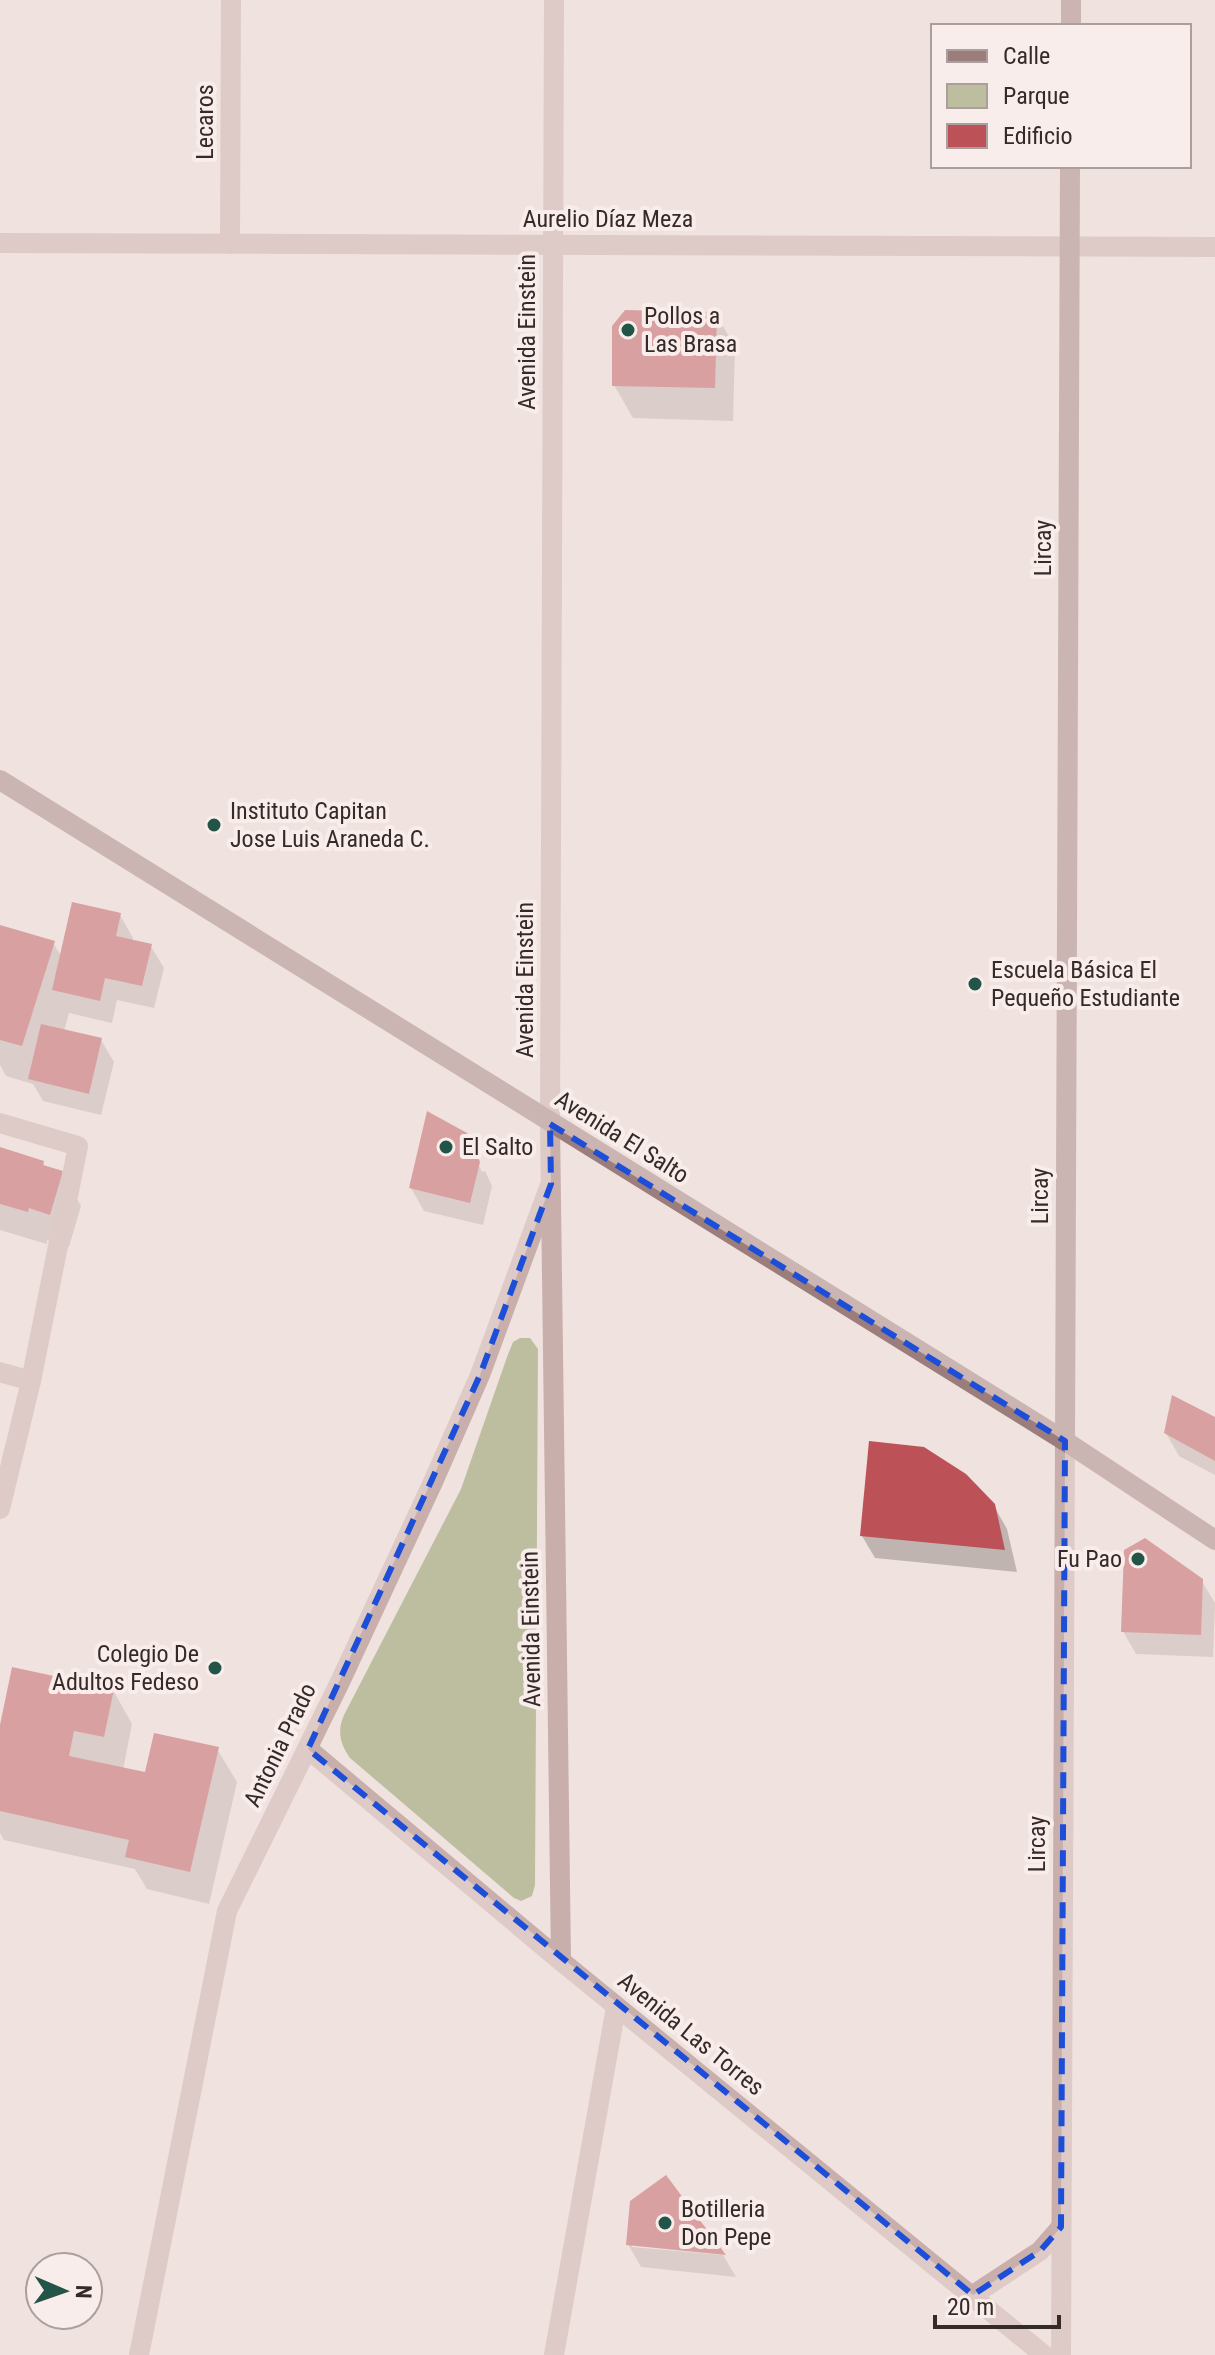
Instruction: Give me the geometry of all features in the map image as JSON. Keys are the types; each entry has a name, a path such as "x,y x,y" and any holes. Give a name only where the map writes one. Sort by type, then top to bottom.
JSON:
{"main road":[{"path":"1071,0 1071,24"},
{"name":"Lircay","path":"1065,1441 1070,168"},
{"name":"Avenida El Salto","path":"0,780 1065,1441 1215,1540"}],"street":[{"name":"Lecaros","path":"230,244 231,0"},
{"name":"Avenida Einstein","path":"554,0 550,1124 561,1961"},
{"name":"Aurelio Díaz Meza","path":"0,243 1215,247"},
{"path":"0,1123 78,1146 31,1381 0,1509"},
{"name":"Antonia Prado","path":"139,2355 227,1911 308,1749 420,1511 480,1375 551,1184"},
{"path":"0,1372 31,1381"},
{"name":"Lircay","path":"1061,2355 1065,1441"},
{"name":"Avenida Las Torres","path":"308,1749 616,2007 1044,2355"},
{"path":"554,2355 616,2007"},
{"path":"973,2295 1040,2251 1061,2227"}],"highlighted area":[{"path":"550,1124 1065,1441 1061,2227 1040,2251 973,2295 308,1749 480,1375 551,1184"}],"green space":[{"path":"530,1338 538,1349 535,1885 532,1896 521,1901 350,1758 340,1732 344,1715 461,1489 507,1357 513,1342"}],"building":[{"path":"625,310 717,312 715,388 612,386 612,326"},
{"path":"72,902 121,913 116,936 152,944 142,986 105,978 100,1001 52,990"},
{"path":"0,925 55,941 22,1046 0,1040"},
{"path":"41,1024 102,1038 89,1094 28,1079"},
{"name":"El Salto","path":"427,1111 467,1133 480,1162 470,1203 409,1188"},
{"path":"0,1147 44,1161 43,1165 63,1171 50,1215 0,1204"},
{"path":"1172,1395 1215,1417 1215,1461 1164,1433"},
{"path":"869,1441 924,1447 966,1474 995,1504 1005,1550 860,1536"},
{"path":"1145,1538 1203,1579 1201,1635 1121,1632 1124,1550"},
{"path":"12,1667 114,1689 104,1737 74,1731 69,1756 145,1772 154,1733 219,1747 190,1872 125,1857 129,1840 0,1811 0,1725"},
{"name":"Botilleria Don Pepe","path":"666,2175 726,2255 626,2245 630,2201"}],"place":[{"name":"Pollos a Las Brasa","path":"628,330"},
{"name":"Instituto Capitan Jose Luis Araneda C.","path":"214,825"},
{"name":"Escuela Básica El Pequeño Estudiante","path":"975,984"},
{"name":"El Salto","path":"446,1147"},
{"name":"Fu Pao","path":"1138,1559"},
{"name":"Colegio De Adultos Fedeso","path":"215,1668"},
{"name":"Botilleria Don Pepe","path":"665,2223"}]}
